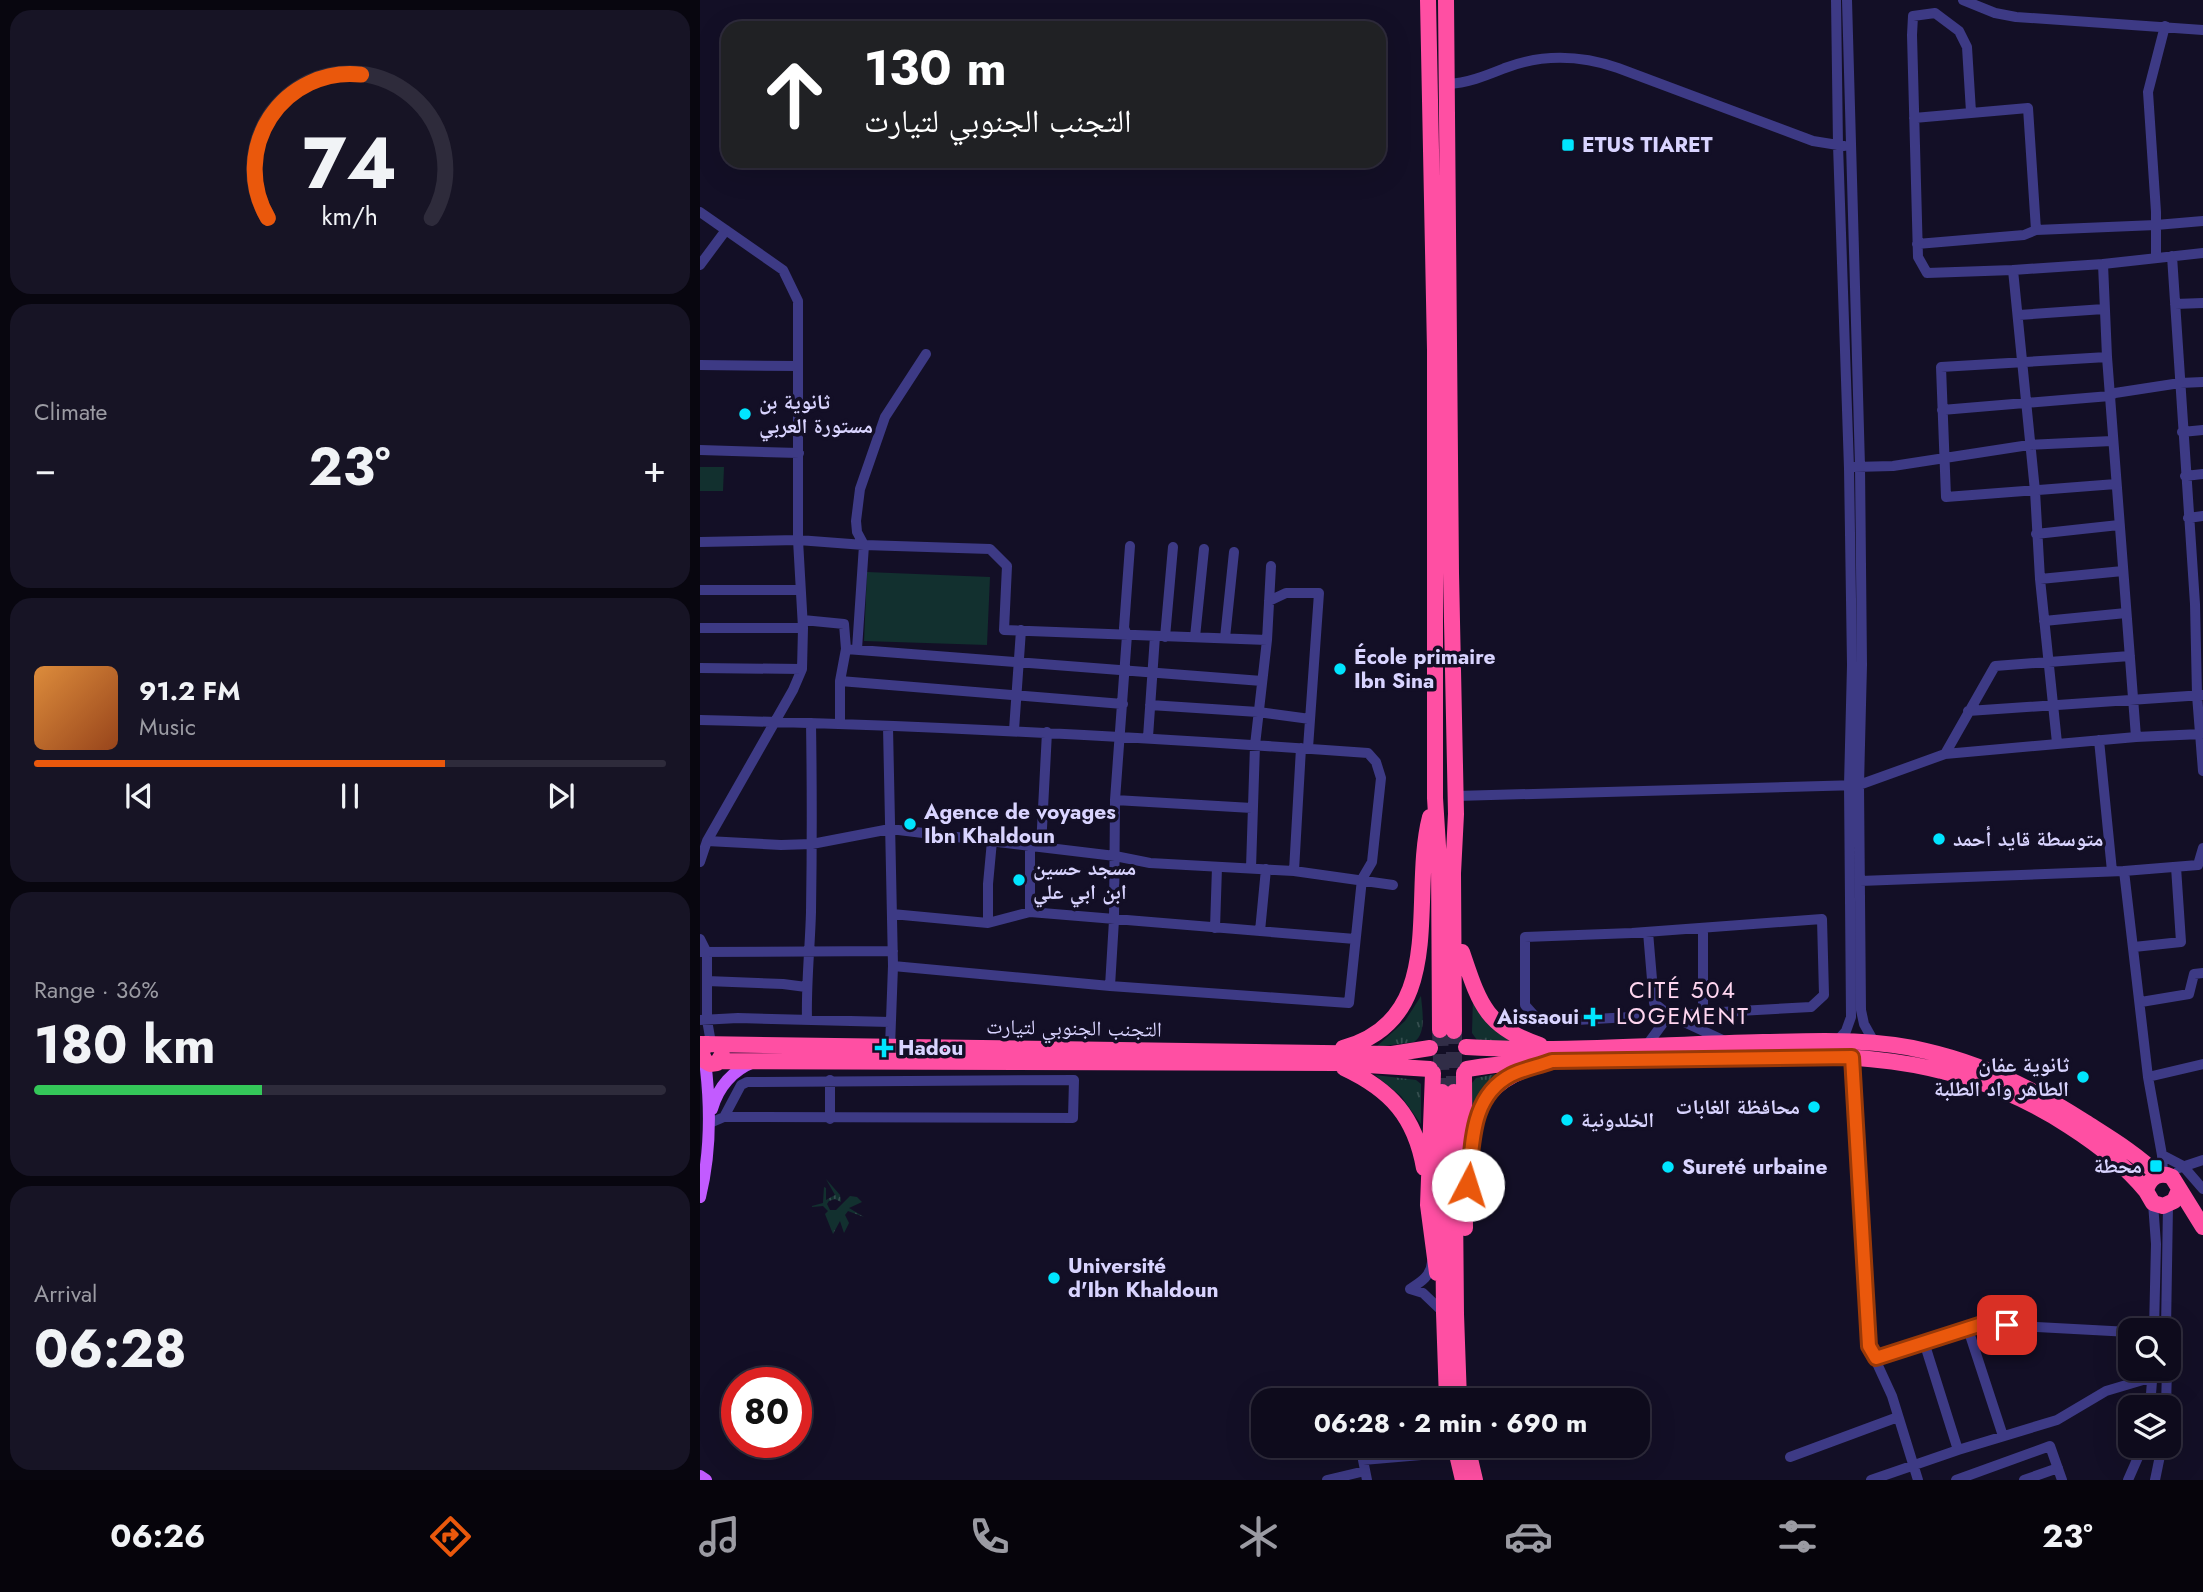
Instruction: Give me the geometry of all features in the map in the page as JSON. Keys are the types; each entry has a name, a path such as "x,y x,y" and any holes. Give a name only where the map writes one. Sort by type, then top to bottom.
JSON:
{"highway":[{"path":"1428,0 1451,573 1462,952 1455,1037"},
{"path":"1446,0 1447,84 1441,309 1435,351 1435,798 1455,1037 1469,1058 1465,1071 1464,1282 1450,1313"},
{"path":"1435,798 1428,891 1431,1046 1427,1059 1438,1077 1451,1079 1465,1071 1552,1055 1647,1045 1874,1042 1925,1050 1985,1068 2064,1109 2176,1181 2164,1199"},
{"path":"1435,798 1428,825 1421,880 1418,968 1413,987 1391,1022 1374,1036 1334,1057 1374,1084 1402,1111 1418,1140 1433,1252 1450,1313 1458,1388"},
{"path":"1455,1037 1453,873 1457,814"},
{"path":"1462,952 1482,1007 1494,1021 1512,1034 1552,1055"},
{"path":"1431,1046 1446,1037 1455,1037 1552,1055 1852,1057 1931,1067 1998,1088 2049,1114 2092,1141 2203,1229"},
{"name":"التجنب الجنوبي لتيارت","path":"709,1053 757,1061 1334,1057 1392,1054 1431,1046"},
{"name":"التجنب الجنوبي لتيارت","path":"709,1053 890,1047 1334,1057 1432,1071"},
{"path":"1466,1202 1474,1127 1486,1098 1497,1084 1552,1055"},
{"path":"1428,1205 1432,1071"},
{"path":"1447,1388 1450,1313 1448,1092"},
{"path":"2163,1174 2151,1179 2164,1199"},
{"path":"1460,1458 1463,1480"},
{"path":"1464,1458 1475,1480"}],"main road":[{"path":"700,1197 706,1170 710,1123 709,1053"},
{"path":"710,1123 716,1097 725,1082 739,1070 757,1061"},
{"path":"700,1092 710,1123"},
{"path":"700,1476 706,1480"}],"street":[{"path":"1836,0 1838,145 1855,467 1856,588 1862,665 1854,785 1852,1017 1846,1031 1836,1042"},
{"path":"1847,0 1850,146 1849,335"},
{"path":"1963,0 1985,10 2017,17 2203,30"},
{"path":"1971,112 1966,47 1959,32 1935,13 1913,16 1917,243 1918,257 1927,273 2103,264 2203,253"},
{"path":"2156,258 2148,92 2165,26"},
{"path":"1447,84 1478,79 1533,60 1561,57 1590,60 1813,141 1850,146"},
{"path":"1914,118 2028,108 2036,230"},
{"path":"700,212 783,270 799,301 798,540 803,624 802,669 793,690 707,841 700,862"},
{"path":"1917,243 2024,235 2036,230 2156,225 2203,220"},
{"path":"700,265 726,230"},
{"path":"2172,256 2188,518 2197,561 2203,771"},
{"path":"2103,264 2106,357 2136,737"},
{"path":"2014,270 2057,743"},
{"path":"2175,304 2203,303"},
{"path":"2019,315 2104,309"},
{"path":"840,723 840,681 851,649 864,545 857,531 856,521 860,489 886,417 926,354"},
{"path":"2106,357 1941,367 1945,497 2116,484"},
{"path":"700,365 798,366"},
{"path":"1942,410 2110,396 2179,383 2203,382"},
{"path":"2182,432 2203,430"},
{"path":"1855,467 1893,466 2029,445 2112,441"},
{"path":"700,450 799,453"},
{"path":"2185,475 2203,474"},
{"path":"2188,518 2203,516"},
{"path":"2036,534 2119,525"},
{"path":"700,542 798,540 990,549 1007,566 1004,630 1267,640"},
{"path":"1110,986 1114,920 1115,800 1125,671 1127,635 1124,628 1130,546"},
{"path":"1148,737 1153,672 1173,547"},
{"path":"1195,637 1205,549"},
{"path":"1225,638 1234,552"},
{"path":"1251,868 1255,745 1267,640 1271,566"},
{"path":"2040,579 2123,571"},
{"path":"700,590 799,590"},
{"path":"1269,601 1286,593 1319,593 1310,719 1294,871"},
{"path":"2044,621 2126,613"},
{"path":"700,628 844,624 851,649"},
{"path":"1013,730 1021,631"},
{"path":"851,649 1262,681"},
{"path":"1945,754 1995,666 2130,656"},
{"path":"700,668 802,669"},
{"path":"840,681 1123,704"},
{"path":"1968,711 2200,695"},
{"path":"1150,705 1258,712 1310,719"},
{"path":"700,720 840,723 1148,737 1368,753 1376,762 1381,778 1375,838 1372,862 1362,879 1349,1003 1110,986 893,966"},
{"path":"807,1020 812,844 811,723"},
{"path":"888,727 893,951 890,1047"},
{"path":"1030,912 1047,732"},
{"path":"1456,796 1854,785 1945,754 2057,743 2201,734"},
{"path":"2099,740 2112,871"},
{"path":"1854,785 1860,881 1862,1015 1874,1042"},
{"path":"1115,800 1252,808"},
{"path":"707,841 812,844 890,829 1115,856 1150,863 1294,871 1393,885"},
{"path":"988,923 992,841"},
{"path":"1860,881 2124,871 2198,865 2203,848"},
{"path":"1215,928 1217,867"},
{"path":"2134,947 2181,942 2176,867"},
{"path":"1260,931 1266,869"},
{"path":"2124,871 2148,1077 2163,1174 2203,1160"},
{"path":"892,914 988,923 1030,912 1354,939"},
{"path":"1822,919 1824,995 1811,1007 1540,1022 1525,1005 1525,937 1648,932 1822,919"},
{"path":"1703,929 1703,1013"},
{"path":"1648,932 1654,1003 1669,1015 1729,1043"},
{"path":"700,939 707,981 704,1020 709,1053"},
{"path":"703,952 893,951"},
{"path":"2141,1002 2189,993 2194,975 2203,973"},
{"path":"707,981 806,987"},
{"path":"1647,1045 1669,1015"},
{"path":"704,1020 890,1021"},
{"path":"1852,1057 1869,1346 1898,1418 1918,1480"},
{"path":"2148,1077 2203,1064"},
{"path":"830,1080 830,1119"},
{"path":"710,1123 724,1117 1073,1118 1074,1080 747,1082 741,1085 724,1117"},
{"path":"2162,1155 2183,1166 2203,1189"},
{"path":"2154,1318 2156,1244 2164,1199"},
{"path":"2164,1199 2166,1318"},
{"path":"1433,1252 1432,1268 1425,1279 1410,1289 1423,1293 1450,1313"},
{"path":"1876,1358 1982,1324 2118,1331"},
{"path":"1968,1329 2003,1436"},
{"path":"1924,1342 1958,1450"},
{"path":"1871,1480 2057,1420 2106,1391 2132,1381"},
{"path":"1790,1457 1898,1418"},
{"path":"1956,1480 2050,1446 2062,1480"},
{"path":"1326,1480 1366,1475 1363,1460 1379,1458"},
{"path":"2128,1480 2138,1458"},
{"path":"2155,1480 2160,1458"},
{"path":"2024,1480 2058,1468"}],"green space":[{"path":"700,467 724,467 723,491 700,491"},
{"path":"867,572 990,577 987,645 864,641"},
{"path":"1421,996 1423,1021 1418,1038 1414,1042 1376,1047 1405,1021"},
{"path":"1473,998 1515,1044 1477,1040 1472,1033"},
{"path":"1501,1073 1486,1084 1472,1106 1472,1083 1476,1078"},
{"path":"1375,1075 1416,1080 1421,1084 1421,1124 1401,1096"},
{"path":"826,1179 840,1195 841,1202 835,1199 829,1201 827,1204 830,1210 836,1210 850,1196 857,1197 862,1202 849,1208 864,1217 848,1211 845,1215 849,1223 844,1233 840,1221 833,1234 825,1214 828,1211 823,1206 812,1207 823,1203 824,1187 826,1200 835,1195"}],"tunnel":[{"path":"1440,1030 1442,1092"},
{"path":"1454,1031 1454,1092"}],"place":[{"name":"ETUS TIARET","path":"1568,145"},
{"name":"ثانوية بن مستورة العربي","path":"745,414"},
{"name":"École primaire Ibn Sina","path":"1340,669"},
{"name":"Agence de voyages Ibn Khaldoun","path":"910,824"},
{"name":"متوسطة قايد أحمد","path":"1939,839"},
{"name":"مسجد حسين ابن ابي علي","path":"1019,880"},
{"name":"Aissaoui","path":"1593,1017"},
{"name":"Hadou","path":"884,1048"},
{"name":"ثانوية عفان الطاهر واد الطلبة","path":"2083,1077"},
{"name":"محافظة الغابات","path":"1814,1107"},
{"name":"الخلدونية","path":"1567,1120"},
{"name":"محطة","path":"2156,1166"},
{"name":"Sureté urbaine","path":"1668,1167"},
{"name":"Université d'Ibn Khaldoun","path":"1054,1278"}],"district":[{"name":"CITÉ 504 LOGEMENT","path":"1683,1003"}],"route":[{"path":"1468,1185 1471,1144 1477,1114 1497,1084 1529,1068 1552,1061 1852,1057 1869,1346 1876,1358 1982,1324 2007,1325"}]}
